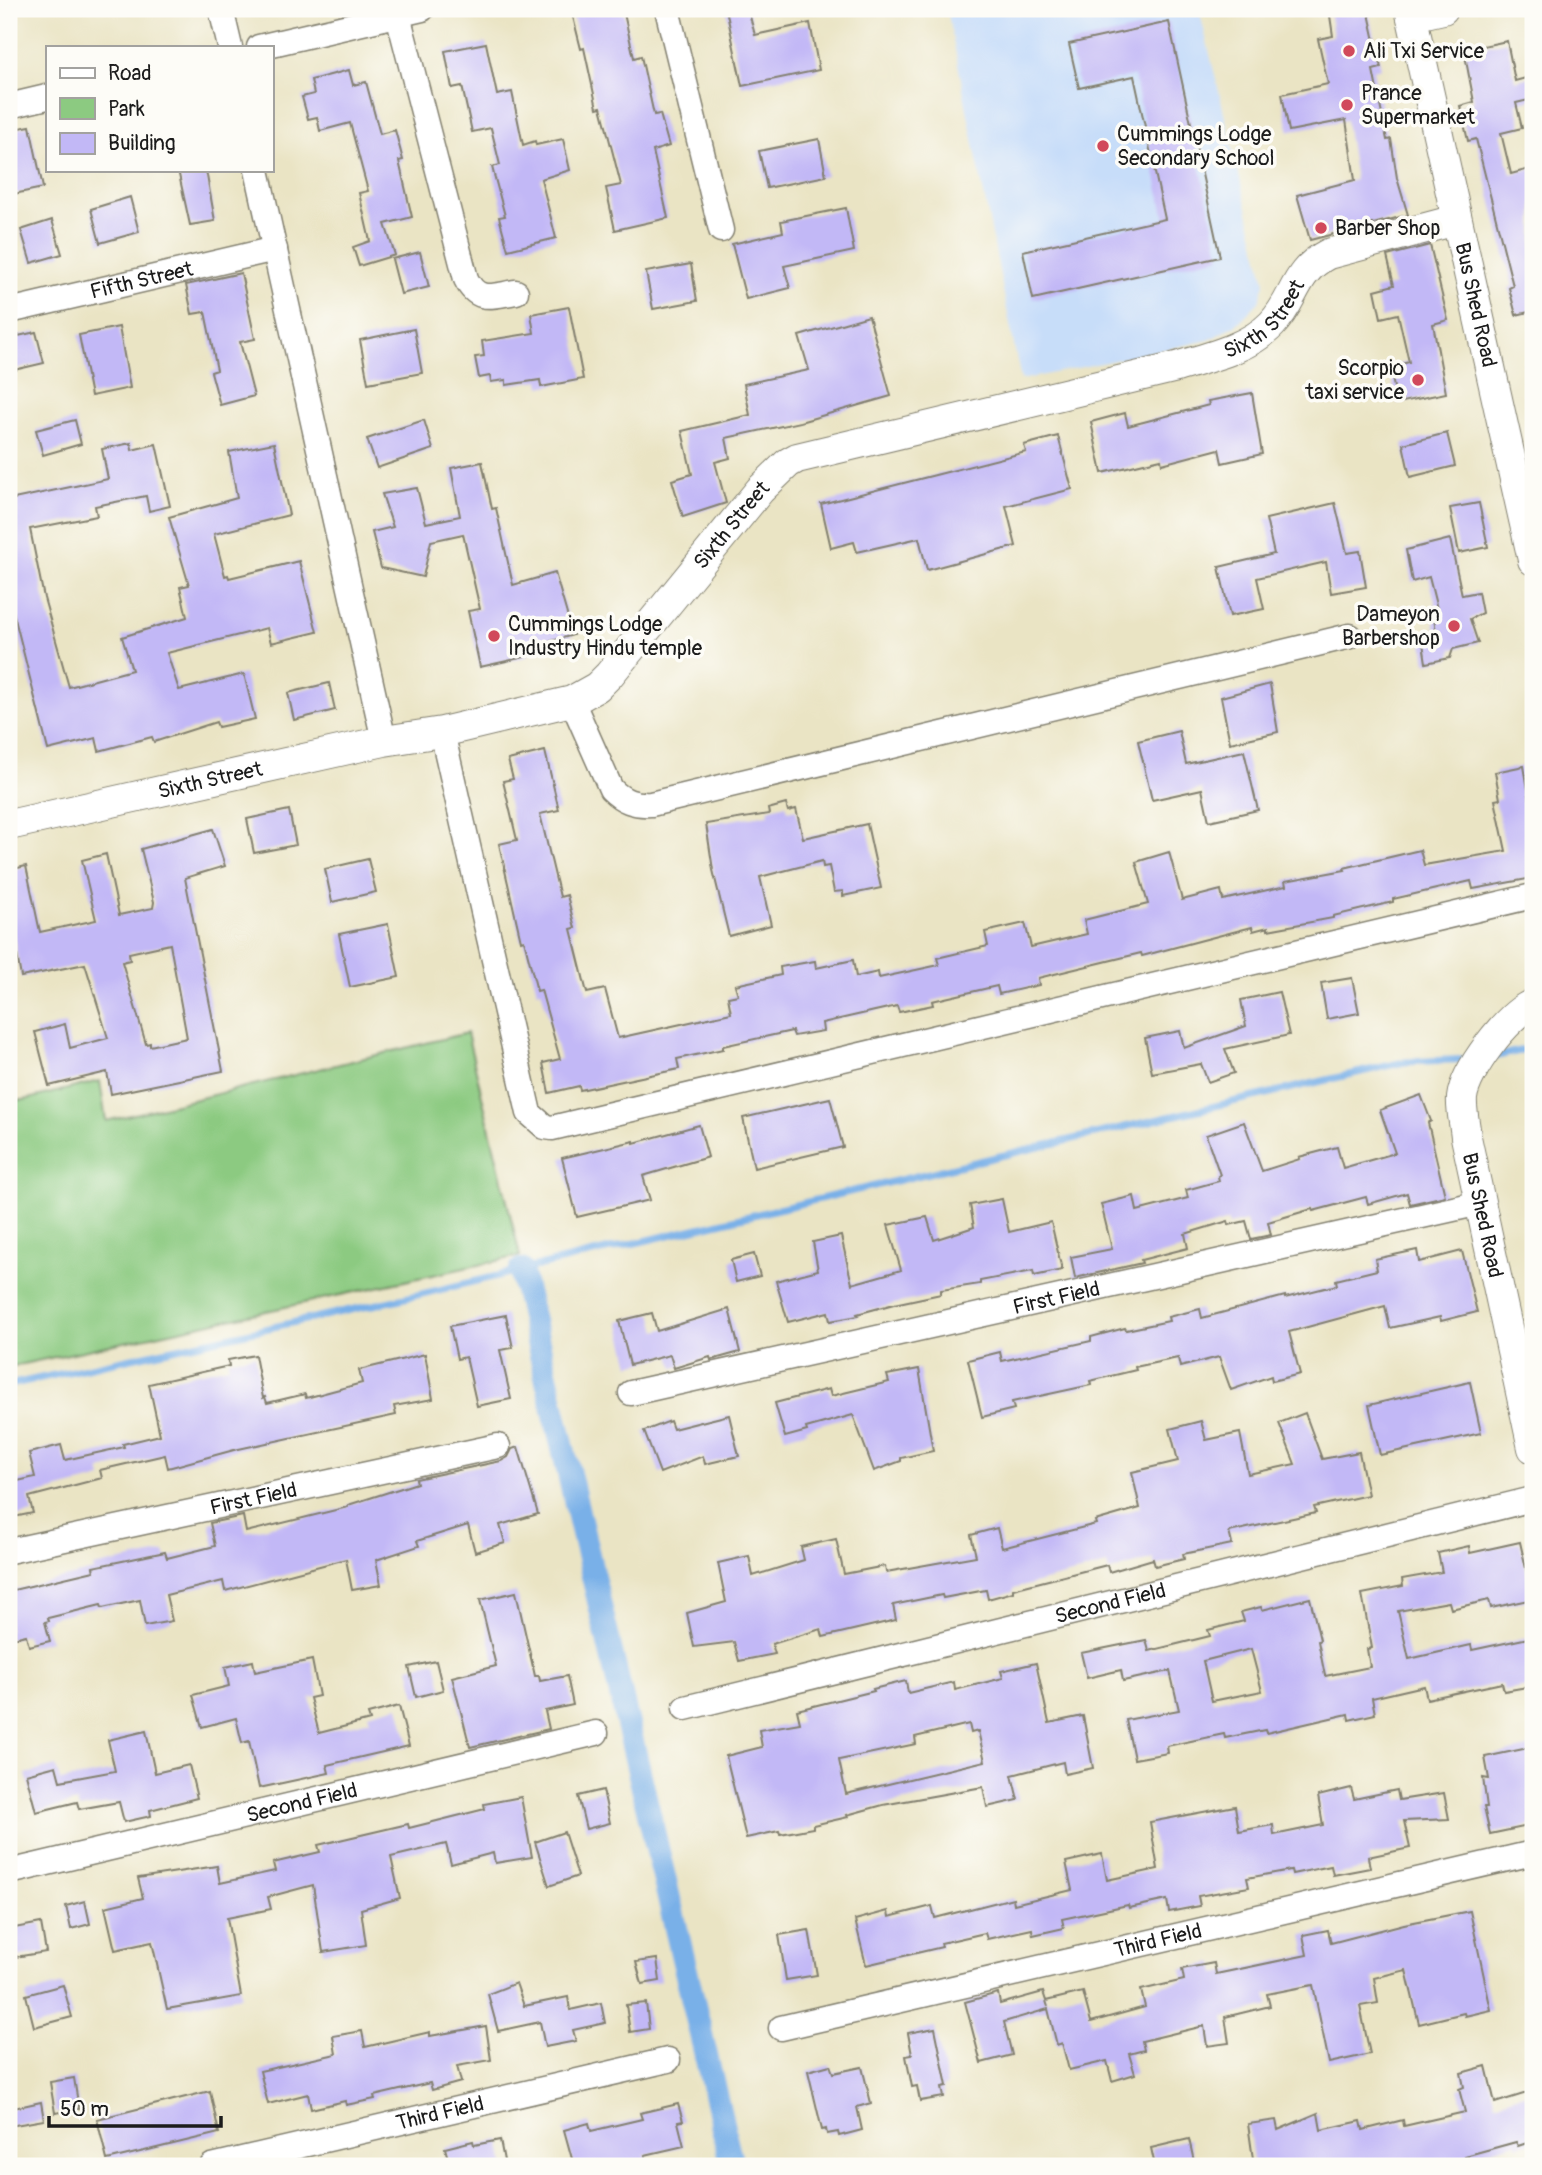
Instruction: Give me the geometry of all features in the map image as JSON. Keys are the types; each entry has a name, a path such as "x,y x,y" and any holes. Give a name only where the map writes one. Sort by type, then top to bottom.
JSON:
{"street":[{"path":"221,9 230,46"},
{"path":"263,46 422,9"},
{"path":"667,9 721,230"},
{"path":"1411,12 1443,9"},
{"name":"Bus Shed Road","path":"1411,12 1533,560"},
{"path":"398,15 466,279 473,291 482,296 516,292"},
{"path":"9,106 46,97"},
{"path":"257,172 384,741"},
{"name":"Sixth Street","path":"9,825 384,741 442,732 572,701 597,687 609,675 760,490 788,463 797,458 1206,358 1251,339 1272,324 1302,272 1318,258 1456,220"},
{"name":"Fifth Street","path":"9,311 275,249"},
{"path":"572,701 611,789 621,799 640,805 1350,636"},
{"path":"442,732 529,1113 545,1127 552,1128 1533,896"},
{"name":"Bus Shed Road","path":"1533,1004 1523,1008 1498,1032 1467,1080 1462,1098 1466,1137 1533,1448"},
{"name":"First Field","path":"631,1393 1480,1203"},
{"name":"First Field","path":"9,1551 498,1446"},
{"name":"Second Field","path":"685,1708 1533,1499"},
{"name":"Second Field","path":"9,1872 596,1733"},
{"name":"Third Field","path":"781,2028 1533,1853"},
{"name":"Third Field","path":"212,2166 668,2060"}],"shaded area":[{"name":"Cummings Lodge Secondary School","path":"947,9 1199,9 1265,283 1259,302 1237,324 1209,340 1021,380"}],"green space":[{"path":"467,1033 520,1256 9,1367 9,1100 24,1100 100,1081 106,1121"}],"building":[{"path":"571,9 623,9 634,58 641,56 654,115 660,114 669,146 653,151 668,218 615,230 606,188 621,185"},
{"path":"726,9 748,9 755,35 810,23 819,70 742,86"},
{"path":"1329,9 1368,9 1381,68 1373,70 1387,140 1391,139 1397,178 1408,215 1310,240 1297,195 1355,180 1346,120 1289,131 1282,94 1328,84 1318,39 1333,36"},
{"name":"Cummings Lodge Secondary School","path":"1169,22 1220,257 1033,299 1023,251 1165,219 1134,76 1079,88 1069,44"},
{"path":"1507,41 1515,81 1533,76 1533,99 1516,103 1522,128 1501,133 1511,174 1533,168 1533,311 1516,315 1509,288 1513,286 1476,139 1468,141 1460,106 1474,102 1464,50"},
{"path":"486,43 497,95 512,92 523,145 535,141 536,145 563,139 570,170 541,179 556,238 508,250 499,217 505,216 492,167 500,165 491,128 472,132 462,86 452,88 445,51"},
{"path":"349,70 353,85 366,82 380,134 395,130 412,217 385,224 395,255 359,266 353,247 370,241 359,193 368,191 350,123 320,131 317,117 308,119 302,97 314,94 311,80"},
{"path":"30,126 43,188 9,195 9,130"},
{"path":"819,139 826,176 767,188 759,151"},
{"path":"178,172 206,172 215,221 190,225"},
{"path":"130,197 139,232 100,243 91,209"},
{"path":"846,208 854,251 784,266 790,288 746,299 732,244 783,232 781,221"},
{"path":"52,220 62,254 31,263 21,230"},
{"path":"1430,245 1448,320 1433,324 1446,393 1397,403 1390,367 1409,362 1398,314 1381,318 1375,290 1394,285 1387,256"},
{"path":"420,252 429,287 401,294 392,259"},
{"path":"691,264 697,301 653,309 646,272"},
{"path":"241,273 255,339 240,342 254,396 220,405 211,372 217,370 205,312 192,314 186,285"},
{"path":"569,307 583,379 541,387 540,380 506,385 506,380 491,382 490,376 479,378 475,357 484,356 482,341 534,333 531,314"},
{"path":"869,316 891,396 800,422 726,438 730,458 715,462 726,503 683,517 672,480 692,474 682,431 750,415 744,384 809,370 799,336"},
{"path":"119,327 130,388 91,396 79,335"},
{"path":"414,329 422,373 368,383 360,340"},
{"path":"36,332 44,363 14,370 9,338"},
{"path":"1252,393 1262,454 1222,463 1219,449 1162,464 1161,459 1102,473 1091,422 1125,413 1128,426 1209,405 1208,401"},
{"path":"75,420 81,444 43,455 36,430"},
{"path":"424,420 433,449 377,468 367,439"},
{"path":"1447,433 1455,466 1410,477 1403,444"},
{"path":"1058,436 1072,489 1006,506 1016,546 927,570 919,538 857,552 854,542 831,548 821,504 1026,452 1024,445"},
{"path":"131,443 132,450 156,444 170,506 149,511 146,496 95,506 97,516 30,529 44,598 69,687 132,670 122,637 187,617 180,587 189,585 169,517 237,498 229,452 274,443 289,515 214,534 225,576 228,575 229,578 299,561 317,632 271,643 267,628 167,653 179,690 244,674 255,719 218,727 216,722 154,742 152,737 99,751 96,738 48,750 9,595 9,500 108,479 102,449"},
{"path":"482,462 492,509 496,508 513,585 555,573 573,635 527,648 529,656 480,667 468,611 480,609 463,534 431,541 423,577 381,568 372,532 393,527 382,494 417,488 426,523 460,516 451,468"},
{"path":"1335,503 1347,553 1360,551 1366,587 1331,593 1326,562 1257,578 1264,609 1230,616 1219,567 1274,554 1266,519"},
{"path":"1479,503 1488,547 1459,553 1450,508"},
{"path":"1450,539 1462,595 1478,592 1482,613 1470,619 1478,643 1453,649 1450,658 1426,663 1422,636 1436,633 1434,618 1439,617 1429,577 1412,582 1406,550"},
{"path":"329,683 335,710 294,720 288,693"},
{"path":"1270,684 1278,732 1230,743 1221,697"},
{"path":"1179,731 1186,764 1244,751 1258,810 1209,821 1202,789 1152,800 1138,741"},
{"path":"545,751 559,810 540,814 560,897 567,895 575,928 571,929 587,993 605,989 618,1038 731,1013 728,997 738,995 735,985 781,975 780,967 815,961 816,968 853,960 856,977 878,972 879,978 939,965 937,958 988,946 985,932 1025,923 1031,947 1087,934 1084,920 1148,904 1136,862 1169,852 1182,900 1221,890 1223,900 1286,886 1285,881 1345,870 1344,868 1420,850 1424,865 1506,851 1495,800 1500,799 1495,772 1524,766 1533,818 1533,878 1473,889 1471,881 1393,899 1393,902 1333,918 1268,930 1268,927 1253,931 1252,927 1142,956 1141,953 1038,978 1039,985 999,994 997,986 932,1001 933,1005 899,1012 897,1006 822,1023 823,1031 794,1036 792,1031 677,1059 679,1069 580,1090 579,1086 549,1093 543,1063 560,1059 541,990 537,991 524,940 521,941 499,844 517,840 503,781 513,779 508,760"},
{"path":"786,804 788,811 796,809 803,838 867,824 881,888 843,896 843,891 834,892 829,866 823,867 822,861 760,877 771,925 729,936 713,870 706,824 769,814 768,809"},
{"path":"289,810 296,845 254,853 247,819"},
{"path":"213,829 225,866 185,878 223,1071 111,1094 107,1072 49,1086 35,1032 65,1024 70,1048 108,1038 85,964 21,977 9,910 9,870 26,866 40,932 96,920 82,860 106,854 119,915 153,908 154,902 141,849","holes":["170,944 187,1038 150,1046 150,1043 146,1044 122,962 130,960 129,953"]},
{"path":"368,859 376,892 332,902 325,869"},
{"path":"388,924 399,977 350,987 339,934"},
{"path":"1352,978 1359,1013 1327,1019 1321,983"},
{"path":"1279,992 1289,1035 1225,1049 1234,1073 1208,1082 1201,1064 1152,1073 1145,1038 1180,1031 1184,1048 1246,1026 1241,1000"},
{"path":"1421,1095 1431,1121 1428,1123 1445,1196 1410,1204 1407,1193 1368,1204 1366,1197 1268,1222 1271,1235 1251,1239 1246,1221 1229,1225 1228,1221 1185,1234 1188,1248 1141,1260 1142,1263 1075,1278 1071,1257 1112,1249 1101,1204 1134,1196 1137,1211 1188,1198 1186,1190 1219,1181 1220,1175 1206,1135 1244,1122 1262,1171 1337,1147 1343,1168 1395,1153 1380,1110"},
{"path":"830,1098 843,1147 754,1168 743,1118"},
{"path":"699,1125 708,1157 643,1176 650,1200 577,1217 562,1158 634,1143"},
{"path":"1002,1199 1009,1232 1051,1222 1062,1270 1034,1276 1033,1271 980,1281 980,1284 941,1290 941,1294 894,1304 857,1314 858,1316 830,1321 828,1312 788,1322 776,1281 818,1270 813,1242 841,1236 852,1284 901,1270 888,1225 927,1217 934,1240 974,1227 970,1205"},
{"path":"1417,1250 1419,1262 1462,1251 1477,1312 1441,1321 1440,1317 1390,1328 1385,1306 1289,1332 1300,1374 1272,1381 1271,1376 1231,1390 1219,1357 1180,1367 1178,1358 1135,1367 1136,1370 1090,1381 1091,1385 1012,1402 1014,1409 982,1417 968,1360 1000,1352 1002,1361 1091,1341 1091,1337 1125,1328 1126,1330 1169,1321 1168,1317 1200,1309 1202,1318 1285,1298 1337,1285 1336,1280 1377,1270 1375,1259"},
{"path":"754,1254 760,1276 736,1282 731,1260"},
{"path":"729,1309 740,1352 711,1360 710,1357 674,1368 670,1355 630,1365 619,1321 652,1313 657,1331"},
{"path":"506,1315 513,1348 500,1350 511,1399 477,1406 466,1357 457,1359 450,1326"},
{"path":"425,1354 433,1399 394,1406 396,1415 234,1450 168,1468 165,1455 100,1470 102,1478 29,1497 33,1513 9,1518 9,1483 35,1477 29,1453 61,1445 65,1460 124,1447 123,1444 160,1435 149,1384 229,1366 228,1360 255,1355 263,1398 265,1397 267,1403 305,1394 306,1398 362,1383 359,1370"},
{"path":"919,1369 933,1451 901,1458 901,1461 874,1471 853,1415 785,1437 775,1403 829,1389 831,1396 889,1382 887,1375"},
{"path":"1470,1382 1481,1433 1380,1455 1369,1405"},
{"path":"1305,1413 1322,1459 1359,1452 1368,1495 1314,1507 1316,1513 1229,1532 1232,1544 1183,1554 1184,1559 1155,1566 1153,1559 1109,1572 1107,1565 1013,1589 1013,1592 988,1599 986,1590 893,1605 896,1620 823,1637 821,1629 772,1644 775,1654 739,1661 734,1642 694,1647 687,1613 726,1602 718,1563 749,1556 753,1576 804,1560 801,1547 836,1539 844,1574 885,1566 886,1572 976,1556 971,1535 997,1528 1002,1548 1096,1524 1095,1521 1140,1508 1132,1472 1178,1461 1170,1429 1201,1421 1206,1440 1240,1433 1248,1474 1295,1464 1279,1423"},
{"path":"729,1415 739,1456 705,1464 703,1456 660,1473 644,1431 670,1421 673,1429"},
{"path":"518,1447 538,1514 500,1525 505,1543 475,1552 468,1525 417,1541 419,1546 376,1560 381,1585 352,1590 346,1559 225,1591 223,1581 166,1595 172,1621 145,1626 140,1600 102,1608 101,1605 48,1618 49,1621 45,1622 50,1641 29,1646 26,1635 9,1639 9,1591 94,1571 93,1567 165,1552 167,1558 215,1546 210,1523 243,1516 246,1532 348,1507 417,1483 416,1479 501,1461 508,1457 512,1449"},
{"path":"1520,1542 1533,1599 1491,1608 1489,1600 1451,1609 1449,1602 1398,1611 1409,1659 1471,1645 1472,1650 1533,1637 1533,1686 1504,1691 1502,1683 1427,1699 1424,1686 1372,1698 1375,1714 1349,1720 1348,1714 1266,1733 1265,1730 1225,1738 1224,1734 1167,1746 1168,1753 1134,1759 1126,1720 1179,1710 1170,1671 1123,1681 1121,1670 1087,1678 1081,1653 1146,1640 1149,1651 1210,1636 1208,1630 1244,1621 1241,1612 1261,1607 1262,1610 1310,1598 1325,1676 1370,1667 1367,1649 1372,1648 1362,1594 1403,1586 1402,1579 1442,1572 1438,1553 1469,1546 1470,1553","holes":["1251,1649 1262,1691 1212,1701 1203,1661"]},
{"path":"516,1592 535,1676 539,1676 540,1681 567,1676 573,1705 545,1711 549,1729 470,1747 452,1677 496,1666 480,1600"},
{"path":"312,1660 319,1696 310,1698 319,1733 370,1720 368,1714 399,1706 409,1746 327,1765 329,1773 259,1788 249,1741 242,1743 236,1718 202,1727 193,1695 229,1686 225,1667 253,1661 255,1672"},
{"path":"436,1661 443,1690 416,1697 409,1667"},
{"path":"1036,1663 1049,1723 1083,1716 1093,1768 1065,1774 1063,1762 1012,1775 1018,1800 987,1807 983,1787 883,1805 813,1825 813,1828 746,1838 726,1756 762,1747 759,1730 800,1723 797,1710 874,1691 873,1689 906,1681 908,1693 954,1682 955,1690 1003,1678 1001,1671","holes":["969,1724 971,1733 978,1731 985,1761 846,1794 839,1760 916,1744 915,1737"]},
{"path":"146,1731 155,1773 189,1765 197,1798 150,1810 151,1816 124,1822 119,1802 79,1809 77,1802 36,1812 26,1774 56,1766 60,1781 115,1771 108,1740"},
{"path":"1533,1747 1533,1825 1490,1834 1484,1807 1487,1807 1483,1778 1489,1779 1485,1757"},
{"path":"1351,1788 1354,1799 1397,1790 1399,1800 1444,1793 1449,1819 1404,1821 1410,1848 1368,1857 1370,1868 1333,1875 1331,1866 1292,1874 1291,1870 1247,1878 1249,1887 1198,1896 1200,1906 1169,1912 1167,1900 1129,1908 1128,1905 1062,1919 1064,1928 1033,1935 1032,1929 987,1939 985,1933 941,1943 942,1947 866,1965 855,1920 888,1911 889,1917 932,1906 935,1918 1013,1898 1014,1904 1072,1890 1066,1862 1102,1854 1107,1880 1158,1869 1150,1822 1235,1806 1239,1831 1273,1825 1274,1835 1323,1825 1318,1796"},
{"path":"603,1790 610,1823 586,1829 578,1796"},
{"path":"521,1797 532,1857 495,1863 493,1853 451,1864 446,1844 391,1857 400,1898 361,1909 366,1945 323,1952 313,1885 268,1897 271,1909 227,1918 241,1996 167,2009 152,1942 115,1950 105,1907 143,1898 138,1878 217,1866 220,1883 275,1871 273,1863 320,1852 318,1845 408,1824 409,1828 485,1809 484,1804"},
{"path":"564,1832 578,1876 549,1886 535,1842"},
{"path":"85,1901 90,1924 71,1929 66,1906"},
{"path":"1470,1911 1491,2010 1465,2016 1464,2013 1419,2024 1406,1970 1374,1978 1378,2003 1360,2006 1370,2054 1329,2063 1313,1985 1267,1994 1270,2006 1225,2017 1229,2043 1207,2046 1204,2026 1142,2041 1144,2050 1129,2054 1135,2074 1112,2081 1107,2061 1069,2070 1062,2043 1057,2045 1048,2009 1004,2022 1012,2055 981,2063 965,2002 998,1993 1000,2004 1043,1992 1046,2001 1083,1992 1091,2022 1145,2007 1141,1990 1184,1980 1182,1969 1214,1963 1216,1974 1307,1955 1303,1935 1328,1930 1331,1943 1404,1924"},
{"path":"41,1923 46,1952 9,1958 9,1929"},
{"path":"809,1930 817,1975 786,1980 779,1935"},
{"path":"657,1959 660,1981 642,1984 636,1962"},
{"path":"516,1983 524,2006 568,1997 570,2010 601,2003 605,2023 573,2030 576,2041 545,2047 540,2022 498,2031 488,1994"},
{"path":"63,1985 72,2017 34,2027 26,1995"},
{"path":"646,2003 649,2029 630,2032 626,2005"},
{"path":"486,2026 491,2060 457,2066 461,2082 432,2090 430,2083 374,2096 375,2099 346,2105 345,2101 311,2109 308,2094 268,2104 260,2071 336,2054 333,2036 362,2031 365,2047 430,2032 430,2036"},
{"path":"935,2028 947,2086 942,2087 944,2097 920,2101 917,2086 912,2087 906,2056 912,2055 908,2033"},
{"path":"830,2065 833,2073 862,2067 871,2103 857,2107 862,2130 839,2136 838,2132 827,2134 826,2129 822,2130 808,2071"},
{"path":"1486,2066 1495,2103 1533,2091 1533,2141 1518,2146 1516,2142 1465,2156 1467,2166 1254,2166 1248,2124 1276,2120 1278,2130 1318,2113 1321,2130 1361,2121 1363,2130 1403,2120 1404,2126 1465,2112 1459,2089 1464,2087 1461,2073"},
{"path":"74,2078 79,2109 55,2113 50,2082"},
{"path":"210,2091 219,2133 107,2160 97,2119"},
{"path":"41,2102 44,2120 9,2126 9,2109"},
{"path":"678,2104 683,2121 678,2122 684,2146 645,2155 647,2162 629,2166 574,2166 564,2130 589,2123 591,2131 642,2119 640,2113"},
{"path":"1189,2139 1195,2166 1155,2166 1151,2148"},
{"path":"500,2140 505,2166 450,2166 445,2148 473,2141 474,2145"}],"waterway":[{"path":"1493,1057 1533,1048"},
{"path":"9,1385 405,1298 1404,1062 1471,1059"},
{"path":"521,1270 732,2166"}],"place":[{"name":"Ali Txi Service","path":"1349,51"},
{"name":"Prance Supermarket","path":"1347,105"},
{"name":"Cummings Lodge Secondary School","path":"1103,146"},
{"name":"Barber Shop","path":"1321,228"},
{"name":"Scorpio taxi service","path":"1418,380"},
{"name":"Dameyon Barbershop","path":"1454,626"},
{"name":"Cummings Lodge Industry Hindu temple","path":"494,636"}]}
